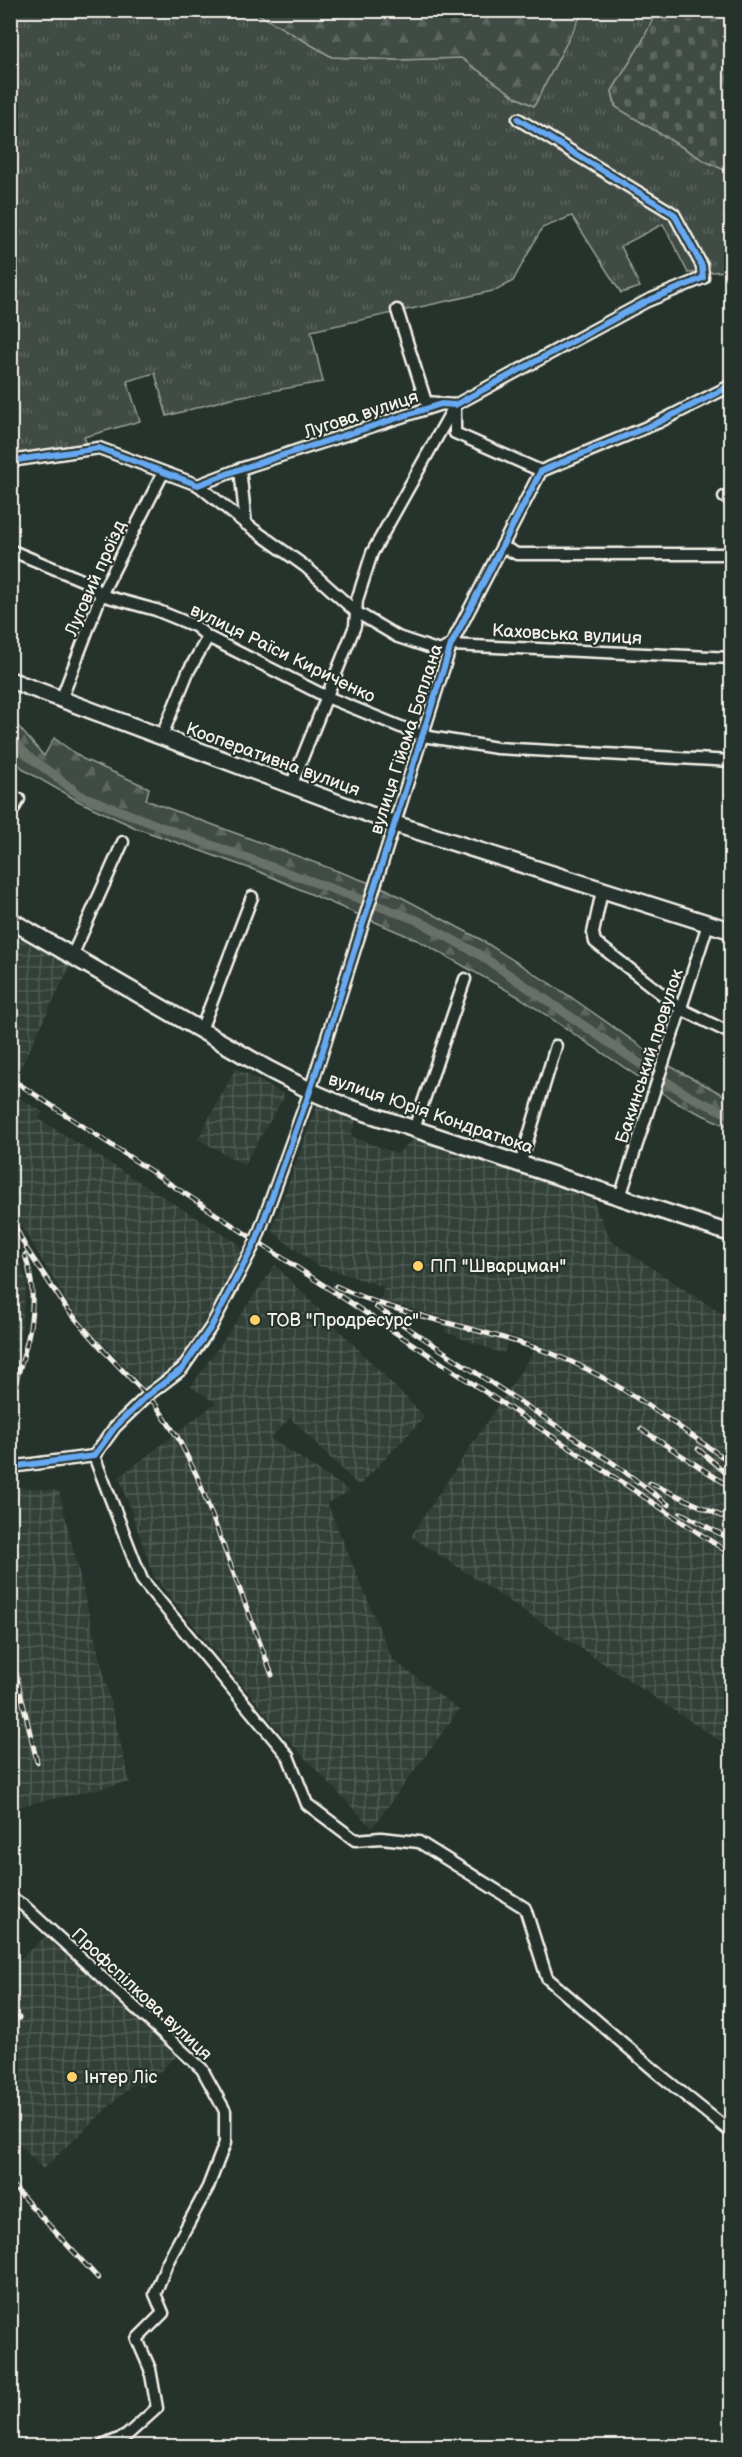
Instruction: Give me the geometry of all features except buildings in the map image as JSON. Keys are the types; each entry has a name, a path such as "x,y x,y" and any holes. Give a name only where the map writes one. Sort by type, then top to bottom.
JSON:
{"street":[{"name":"Лугова вулиця","path":"198,485 240,469 441,404 455,405 647,301 703,278 702,266 674,214 518,120"},
{"path":"397,310 426,402 455,405"},
{"path":"455,405 455,433 541,471 658,422 732,385"},
{"path":"291,786 355,626 357,600 372,553 455,405"},
{"path":"10,460 99,448 198,485"},
{"path":"240,469 246,524"},
{"name":"вулиця Гійома Боплана","path":"94,1456 115,1427 139,1403 182,1369 211,1327 256,1241 310,1091 451,645 541,471"},
{"name":"Луговий проїзд","path":"61,700 101,595 163,472"},
{"name":"Каховська вулиця","path":"198,485 246,524 306,567 356,612 398,638 440,651 451,645 732,658"},
{"path":"503,547 517,554 732,554"},
{"name":"вулиця Раїси Кириченко","path":"10,550 89,583 101,595 156,610 195,626 208,637 327,697 423,736 497,748 732,761"},
{"path":"161,738 188,672 208,637"},
{"name":"Кооперативна вулиця","path":"10,680 395,824 732,931"},
{"path":"10,815 19,799"},
{"path":"72,956 123,842"},
{"path":"602,891 593,933 595,942 681,1009 732,1034"},
{"path":"201,1030 252,897"},
{"name":"вулиця Юрія Кондратюка","path":"10,920 310,1091 345,1106 730,1233"},
{"name":"Бакинський провулок","path":"620,1197 708,924"},
{"path":"414,1129 465,979"},
{"path":"520,1165 556,1047"},
{"path":"730,1233 732,1212"},
{"path":"10,1467 94,1456 142,1580 288,1756 307,1804 355,1840 381,1838 419,1842 525,1908 547,1978 732,2133"},
{"name":"Профспілкова вулиця","path":"10,1897 24,1906 202,2069 225,2111 225,2143 208,2187 167,2263 155,2294 163,2313 137,2339 150,2369 157,2408 126,2436 102,2446"}],"shaded area":[{"path":"10,933 70,966 20,1069 11,1063"},
{"path":"236,1068 285,1095 244,1165 198,1139"},
{"path":"10,1092 42,1112 39,1119 237,1243 244,1254 177,1366 159,1381 153,1378 145,1388 73,1312 16,1217 10,1202"},
{"path":"317,1105 356,1119 351,1136 397,1154 415,1137 593,1200 611,1241 731,1320 731,1748 411,1536 539,1344 509,1335 504,1354 445,1332 449,1319 380,1300 384,1287 316,1265 271,1231"},
{"path":"11,1240 27,1281 17,1360 11,1380"},
{"path":"275,1265 425,1417 359,1486 290,1418 270,1438 350,1491 327,1503 392,1659 459,1710 372,1828 283,1735 154,1577 119,1477 216,1403 191,1387"},
{"path":"18,1487 59,1491 130,1782 11,1808 10,1489"},
{"path":"45,1937 177,2056 141,2088 135,2082 43,2169 11,2136 10,1954 19,1960"}],"green space":[{"path":"657,10 731,11 731,173 705,161 616,107 612,91 642,42"},
{"path":"11,11 253,11 332,57 396,60 461,58 516,97 534,106 583,11 657,11 642,42 612,91 615,106 705,161 731,173 731,271 688,273 663,224 621,246 640,287 621,293 572,216 542,228 513,281 497,290 311,331 323,382 231,398 167,416 155,373 127,381 140,421 84,437 88,447 11,460"},
{"path":"253,11 583,11 534,106 516,97 461,58 396,60 332,57"},
{"path":"10,717 44,756 54,738 83,759 149,788 146,800 386,889 480,939 568,995 666,1064 731,1099 731,1128 679,1104 519,997 419,941 260,872 136,828 78,801 24,770 11,756"}],"waterway":[{"path":"10,737 28,756 80,795 363,900"},
{"path":"376,905 417,920 480,955 652,1072"},
{"path":"664,1080 691,1097 732,1116"}],"railway":[{"path":"10,1078 732,1555"},
{"path":"10,1216 26,1248 67,1309 156,1405 178,1438 197,1476 272,1675"},
{"path":"10,1399 26,1346 32,1310 30,1274 25,1255"},
{"path":"336,1286 389,1306 499,1336 577,1364 623,1389 732,1463"},
{"path":"376,1307 613,1463 669,1505"},
{"path":"641,1429 732,1488"},
{"path":"698,1449 732,1478"},
{"path":"650,1483 732,1521"},
{"path":"681,1513 732,1540"},
{"path":"10,1648 37,1762"},
{"path":"10,2024 19,2018"},
{"path":"10,2183 98,2278"}],"cycle path":[{"path":"10,461 99,448 198,485 240,469 441,404 455,405 647,301 703,278 702,266 674,214 518,119"},
{"path":"10,1467 94,1456 115,1427 148,1395 182,1369 211,1327 256,1241 310,1091 451,645 541,471 659,422 732,385"}],"place":[{"name":"ПП \"Шварцман\"","path":"418,1266"},
{"name":"ТОВ \"Продресурс\"","path":"255,1320"},
{"name":"Інтер Ліс","path":"72,2077"}]}
